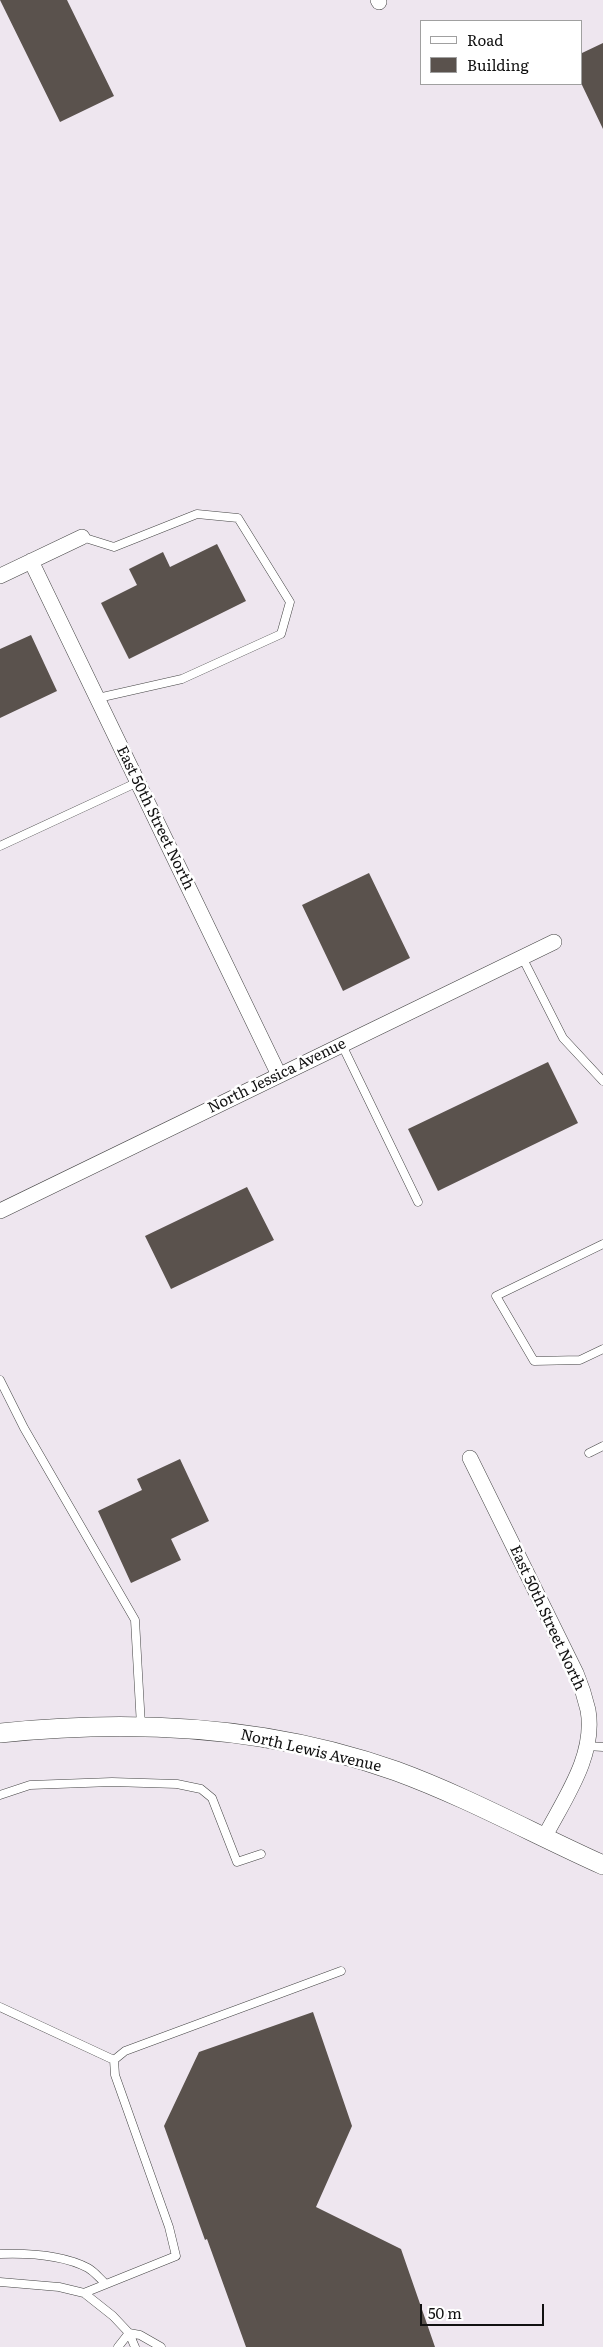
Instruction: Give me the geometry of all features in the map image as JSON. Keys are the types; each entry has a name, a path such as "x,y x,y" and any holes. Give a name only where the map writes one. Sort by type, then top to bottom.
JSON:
{"street":[{"path":"0,576 82,537"},
{"name":"East 50th Street North","path":"31,561 280,1075"},
{"name":"North Jessica Avenue","path":"0,1211 554,942"},
{"name":"East 50th Street North","path":"470,1458 576,1673 588,1710 587,1746 581,1765 544,1838"},
{"name":"North Lewis Avenue","path":"0,1733 73,1726 141,1726 244,1735 360,1760 429,1784 603,1865"}],"lane":[{"path":"82,537 114,547 197,514 238,518 290,602 282,634 182,680 98,698"},
{"path":"0,846 138,782"},
{"path":"522,957 563,1038 603,1081"},
{"path":"342,1045 418,1202"},
{"path":"603,1244 496,1296 534,1361 580,1360 603,1349"},
{"path":"0,1380 24,1428 135,1620 141,1726"},
{"path":"589,1453 603,1446"},
{"path":"587,1746 603,1747"},
{"path":"0,1795 30,1785 112,1782 177,1784 201,1789 212,1798 238,1862 261,1854"},
{"path":"114,2060 125,2052 341,1971"},
{"path":"0,2006 114,2060"},
{"path":"84,2293 176,2256 169,2227 115,2075 114,2060"},
{"path":"0,2254 18,2253 58,2258 90,2269 106,2284"},
{"path":"0,2282 51,2286 84,2293 113,2316 129,2333 135,2347"},
{"path":"118,2347 129,2333"},
{"path":"129,2333 140,2334 161,2347"}],"shaded area":[{"path":"0,0 603,0 603,2347 0,2347"}],"building":[{"path":"0,0 67,0 114,96 60,122"},
{"path":"603,43 603,129 582,85 583,53"},
{"path":"217,544 246,601 129,659 101,603 137,585 129,569 163,552 170,567"},
{"path":"31,635 57,691 0,718 0,649"},
{"path":"369,873 410,958 343,991 302,905"},
{"path":"548,1062 578,1123 438,1191 408,1129"},
{"path":"247,1187 274,1240 171,1289 145,1236"},
{"path":"180,1459 209,1521 171,1539 181,1560 131,1583 98,1511 142,1490 137,1479"},
{"path":"313,2012 352,2126 316,2207 401,2249 435,2347 246,2347 207,2239 205,2240 164,2126 199,2052"}]}
